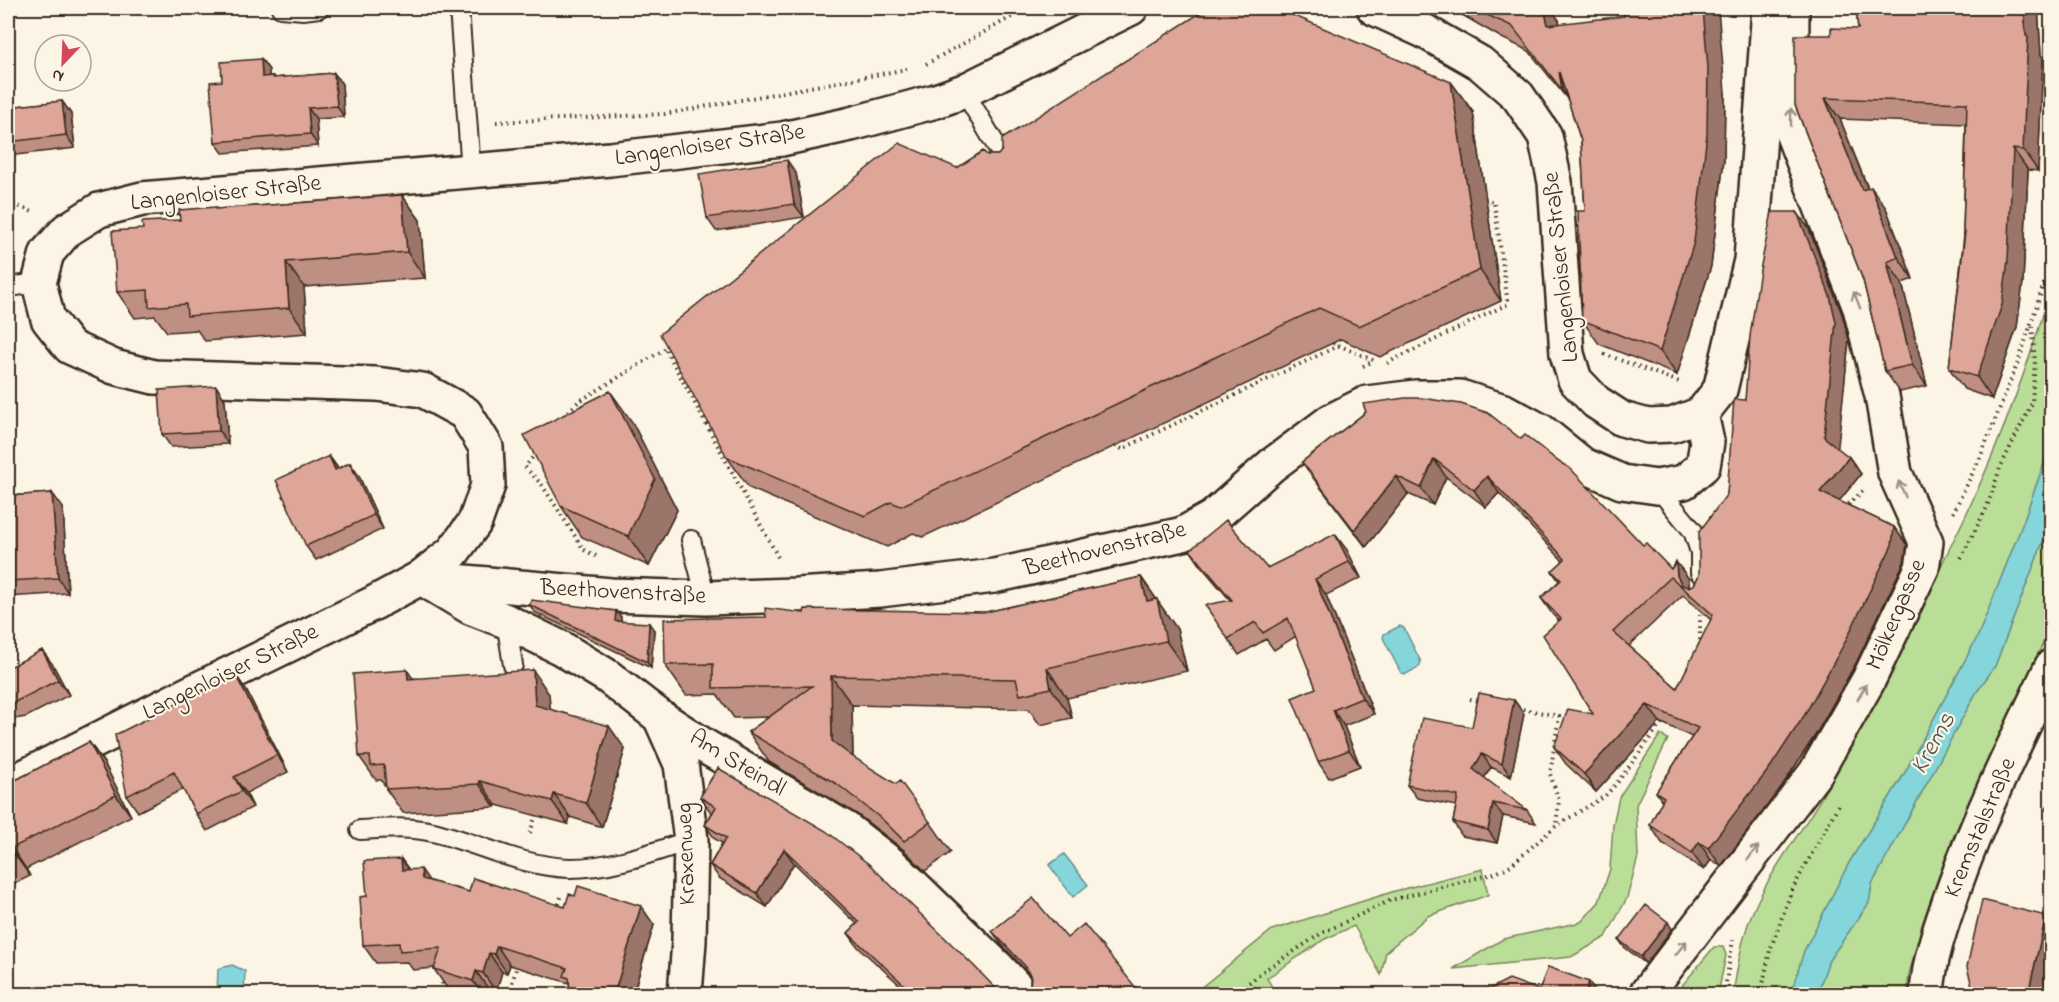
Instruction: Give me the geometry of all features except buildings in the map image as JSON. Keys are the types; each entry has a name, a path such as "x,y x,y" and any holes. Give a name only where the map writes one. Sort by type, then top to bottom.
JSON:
{"street":[{"name":"Langenloiser Straße","path":"8,785 420,578 453,552 476,522 488,485 486,447 465,413 423,390 375,384 153,377 114,367 70,346 23,285 67,230 99,210 142,199 610,159 782,139 851,124 964,91 1131,8"},
{"name":"Langenloiser Straße","path":"1374,8 1424,31 1480,63 1518,96 1545,136 1555,182 1567,354 1575,380 1596,402 1622,419 1648,426 1672,424 1701,414"},
{"path":"1701,414 1720,390 1751,260 1769,8"},
{"name":"Mölkergasse","path":"1646,994 1816,772 1868,681 1923,568 1926,542 1895,473 1882,396 1860,308 1791,130 1792,8"},
{"name":"Beethovenstraße","path":"420,578 611,595 706,598 880,590 994,576 1184,534 1212,518 1272,465 1331,421 1367,403 1416,397 1460,397 1504,411 1541,431 1583,465 1622,482 1657,487 1684,482 1703,466 1707,442 1701,414"},
{"name":"Am Steindl","path":"420,578 470,607 506,621 561,648 607,676 660,717 706,747 846,829 892,866 1022,994"},
{"name":"Kremstalstraße","path":"1927,994 1928,978 1940,928 1969,847 2052,666"},
{"name":"Kraxenweg","path":"660,717 681,764 690,840 689,941 685,994"}],"lane":[{"path":"281,8 303,10 319,8"},
{"path":"459,8 471,171"},
{"path":"964,91 1014,176"},
{"path":"1657,487 1694,531 1700,552 1700,593"},
{"path":"691,540 706,598"},
{"path":"506,621 513,665"},
{"path":"360,830 406,828 432,831 548,866 570,868 610,866 690,840"}],"path":[{"path":"468,123 665,114 906,70 928,63 1028,8"},
{"path":"1377,368 1508,304 1494,202 1486,200"},
{"path":"1954,512 1980,459 2020,357 2052,259"},
{"path":"557,424 578,402 675,342"},
{"path":"1333,342 1374,361"},
{"path":"1115,446 1122,449 1340,345"},
{"path":"665,350 776,553"},
{"path":"1617,358 1683,383"},
{"path":"540,446 525,467 542,485 584,550 599,557"},
{"path":"1843,509 1864,489 1895,473"},
{"path":"1700,593 1700,650"},
{"path":"1470,699 1481,701"},
{"path":"1515,708 1559,716 1550,774 1559,800 1556,826"},
{"path":"1235,994 1262,972 1322,933 1391,900 1496,873 1511,865 1556,826 1605,796 1666,718"},
{"path":"522,859 540,802"},
{"path":"555,918 570,868"},
{"path":"509,994 516,969 523,964"},
{"path":"441,973 443,994"},
{"path":"564,994 567,988"}],"green space":[{"path":"2051,288 2051,444 2021,528 1978,636 1903,776 1850,861 1804,951 1791,994 1733,994 1744,939 1763,890 1825,792 1932,585 1976,493 2012,406"},
{"path":"2051,521 2051,626 1952,840 1922,925 1909,974 1907,994 1817,994 1829,960 1869,903 1872,884 1976,693 1995,666"},
{"path":"1660,735 1668,739 1636,805 1638,857 1627,898 1606,937 1571,957 1453,969 1503,939 1581,922 1599,902 1610,869 1613,825 1619,797"},
{"path":"1483,869 1488,895 1428,916 1386,952 1381,975 1354,926 1325,939 1267,978 1276,994 1193,994 1272,930 1395,891"},
{"path":"1714,947 1723,947 1726,955 1718,994 1675,994"}],"water":[{"name":"Krems","path":"2051,444 2051,521 1995,666 1976,693 1872,884 1869,903 1829,960 1817,994 1791,994 1804,951 1850,861 1903,776 1978,636 2021,528"},
{"path":"1400,626 1404,628 1421,662 1419,667 1406,674 1401,673 1383,638 1384,634"},
{"path":"1064,854 1088,885 1073,897 1049,865"},
{"path":"232,965 245,971 244,994 217,994 218,969"}]}
